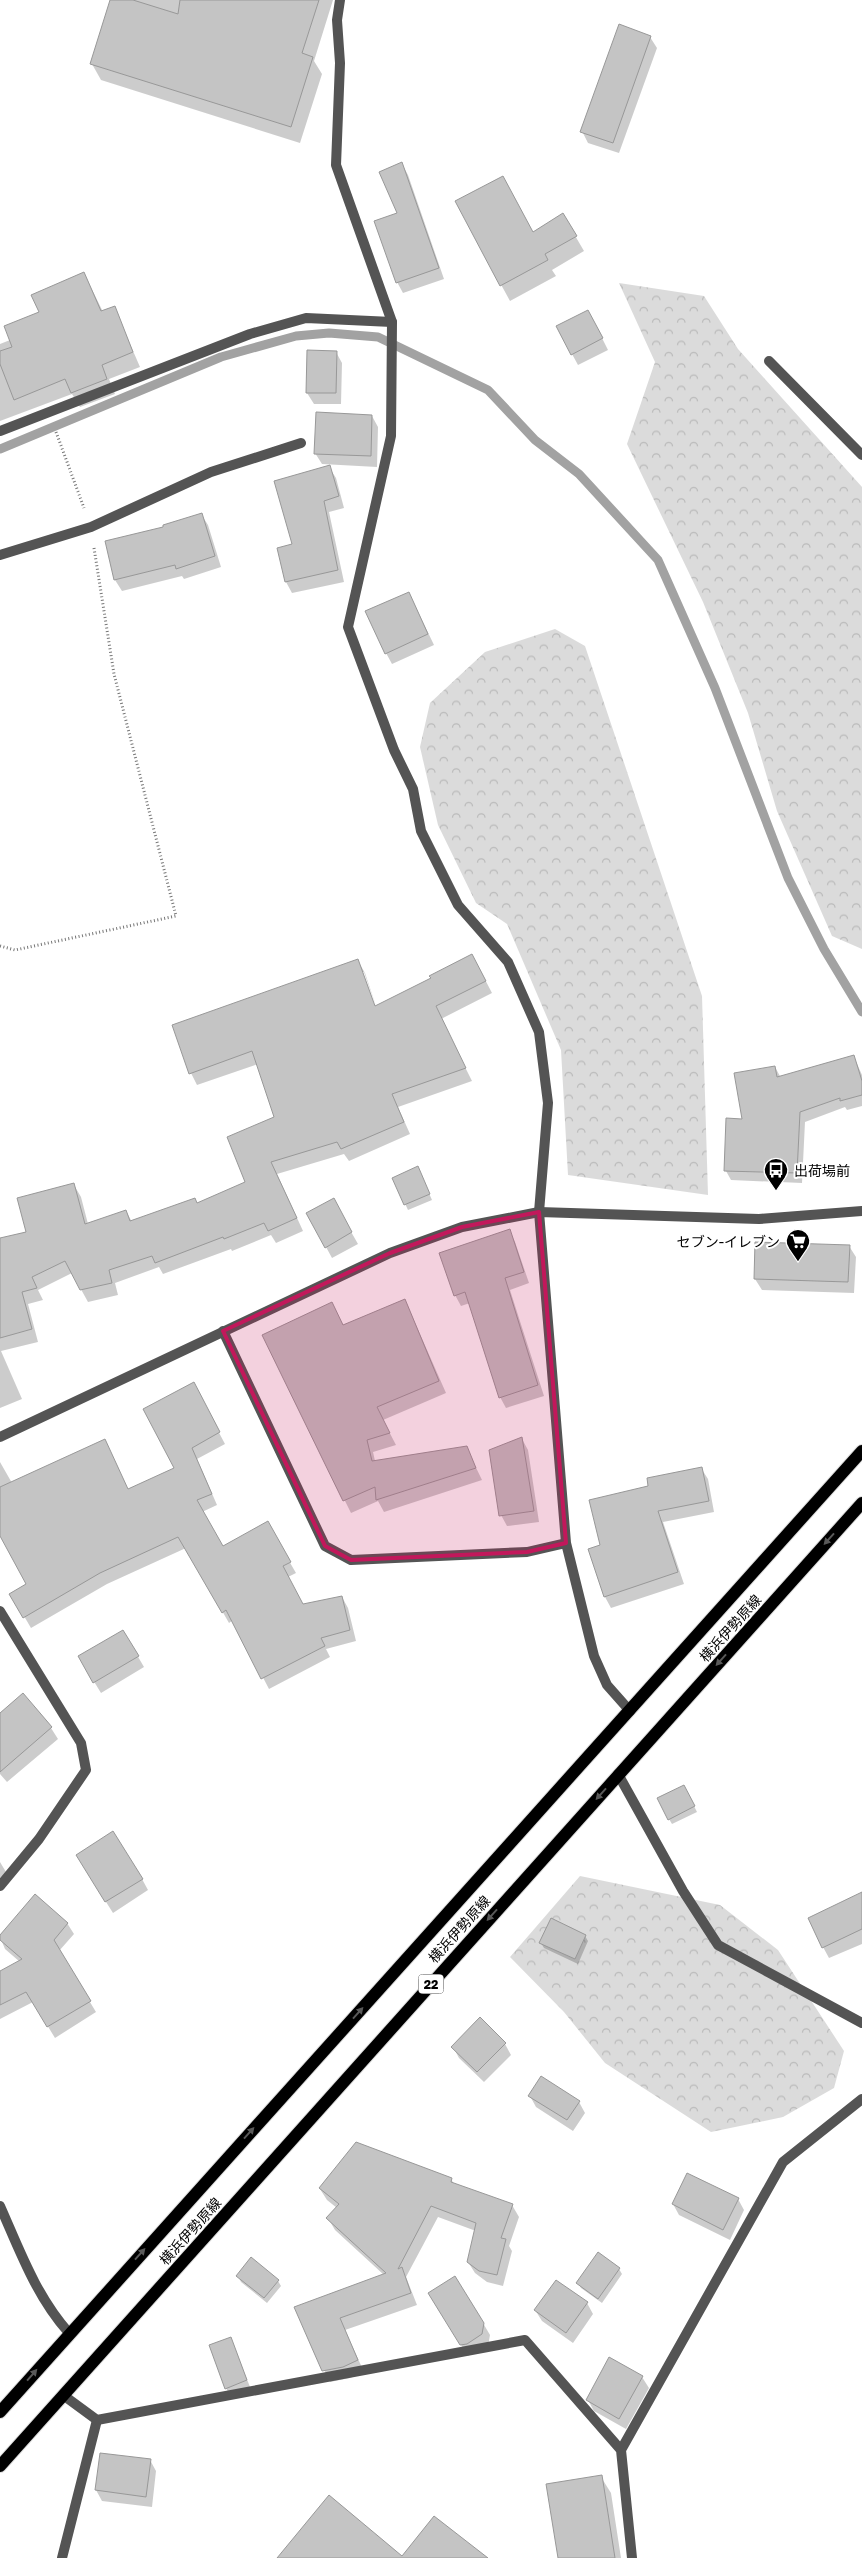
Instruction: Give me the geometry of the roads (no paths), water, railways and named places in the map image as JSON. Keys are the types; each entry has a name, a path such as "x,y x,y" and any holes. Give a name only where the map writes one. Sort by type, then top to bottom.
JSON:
{"main road":[{"name":"横浜伊勢原線","path":"0,2412 69,2333 630,1712 862,1451"},
{"name":"横浜伊勢原線","path":"0,2466 862,1503"}],"street":[{"path":"340,0 337,20 340,63 336,165 392,322 391,436 348,627 394,750 413,789 421,831 458,905 508,962 539,1032 548,1103 539,1212 566,1542 594,1656 607,1685 630,1712"},
{"path":"0,431 250,334 306,318 392,322"},
{"path":"769,361 862,455"},
{"path":"0,555 91,527 211,472 301,443"},
{"path":"0,1437 390,1253 462,1227 539,1212 759,1219 862,1212"},
{"path":"224,1332 325,1546 351,1560 527,1552 566,1542"},
{"path":"0,1611 81,1744 86,1770 39,1839 0,1886"},
{"path":"618,1774 683,1891 718,1944 862,2023"},
{"path":"632,2558 621,2450 783,2162 862,2099"},
{"path":"0,2206 38,2290 51,2312 69,2333"},
{"path":"63,2395 98,2420 525,2340 621,2450"},
{"path":"62,2558 98,2420"}],"waterway":[{"path":"0,449 221,357 296,336 329,333 378,337 488,390 535,440 579,474 658,560 715,688 788,878 824,949 862,1012"}],"place":[{"name":"出荷場前","path":"776,1191"},
{"name":"セブン-イレブン","path":"798,1262"}]}
